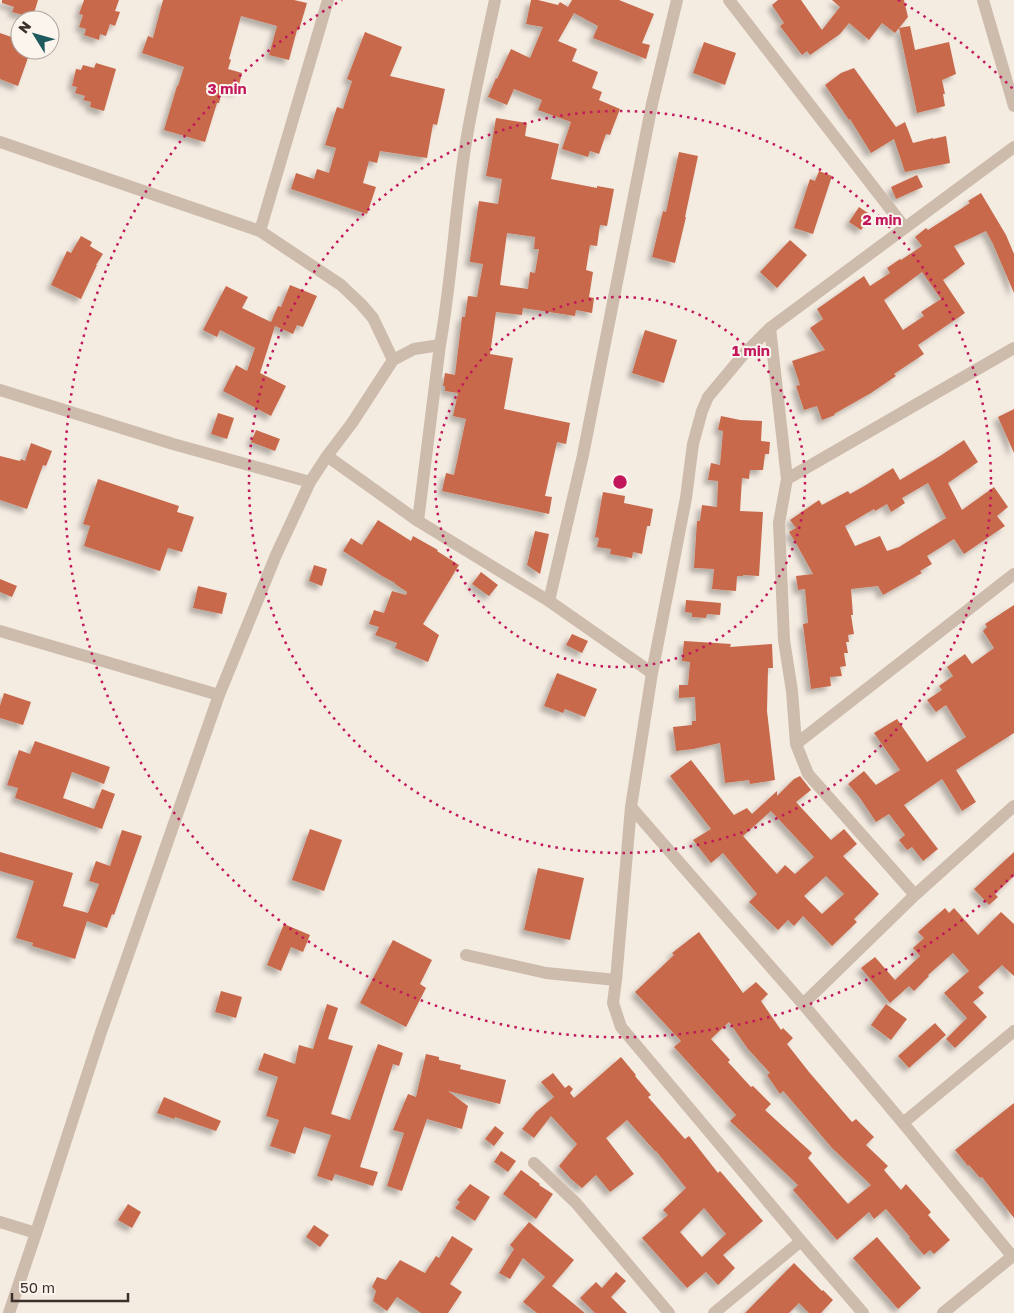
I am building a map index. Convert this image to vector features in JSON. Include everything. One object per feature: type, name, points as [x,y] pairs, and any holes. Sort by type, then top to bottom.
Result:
[{"type":"street","points":[[260,231],[328,0]]},
{"type":"street","points":[[418,521],[440,345],[446,313],[466,142],[495,0]]},
{"type":"street","points":[[549,601],[583,455],[652,104],[677,0]]},
{"type":"street","points":[[729,0],[905,228]]},
{"type":"street","points":[[984,0],[1014,106]]},
{"type":"street","points":[[0,142],[260,231],[341,286],[361,304],[373,318],[393,360]]},
{"type":"street","points":[[863,1313],[622,1026],[613,1003],[631,807],[652,673],[686,498],[693,444],[708,397],[744,354],[770,328],[1014,147]]},
{"type":"street","points":[[770,328],[787,479],[779,523],[784,640],[792,691],[796,744],[808,774],[915,895]]},
{"type":"street","points":[[9,1313],[101,1032],[219,695],[276,555],[310,482],[352,423],[393,360],[414,349],[440,345]]},
{"type":"street","points":[[787,479],[1014,348]]},
{"type":"street","points":[[0,390],[174,444],[310,482]]},
{"type":"street","points":[[327,456],[418,521],[549,601],[652,673]]},
{"type":"street","points":[[796,744],[1014,574]]},
{"type":"street","points":[[0,631],[219,695]]},
{"type":"street","points":[[803,1004],[915,895],[1014,806]]},
{"type":"street","points":[[631,807],[803,1004],[1013,1255],[943,1313]]},
{"type":"street","points":[[466,955],[546,973],[616,980]]},
{"type":"street","points":[[903,1123],[1014,1031]]},
{"type":"street","points":[[534,1164],[576,1203],[669,1313]]},
{"type":"street","points":[[0,1222],[36,1233]]},
{"type":"street","points":[[714,1313],[801,1241]]},
{"type":"building","points":[[2,0],[38,0],[35,10],[13,10],[14,7],[2,3]]},
{"type":"building","points":[[84,0],[119,0],[115,11],[120,12],[115,26],[110,24],[106,36],[100,34],[99,40],[84,35],[86,29],[79,27],[83,15],[79,14]]},
{"type":"building","points":[[163,0],[294,0],[307,3],[289,60],[269,55],[277,26],[241,16],[228,69],[242,73],[237,92],[223,88],[205,142],[164,130],[184,67],[142,53],[148,36],[153,38]]},
{"type":"building","points":[[531,0],[558,5],[560,2],[568,7],[572,0],[619,0],[654,14],[642,43],[650,45],[646,59],[593,38],[598,26],[574,13],[558,41],[577,49],[572,61],[598,72],[592,88],[602,92],[599,100],[620,109],[610,135],[606,134],[599,154],[590,151],[588,157],[562,149],[571,122],[538,110],[542,100],[514,89],[507,105],[488,97],[511,49],[530,58],[543,27],[526,24]]},
{"type":"building","points":[[778,0],[801,0],[822,30],[840,7],[832,0],[904,0],[908,17],[895,33],[882,23],[869,40],[849,23],[840,34],[810,55],[807,51],[802,55],[780,26],[784,23],[772,5]]},
{"type":"building","points":[[910,26],[915,50],[949,42],[956,74],[942,80],[945,106],[917,113],[899,28]]},
{"type":"building","points":[[365,32],[402,47],[390,76],[445,89],[437,125],[433,124],[427,158],[380,151],[377,163],[369,161],[363,183],[376,187],[367,214],[291,189],[296,173],[314,179],[317,169],[329,173],[336,148],[325,145],[337,107],[343,109],[352,81],[347,79]]},
{"type":"building","points":[[0,33],[10,36],[10,60],[27,60],[18,86],[0,79]]},
{"type":"building","points":[[704,42],[736,53],[725,85],[693,73]]},
{"type":"building","points":[[96,63],[116,69],[104,111],[90,107],[91,102],[83,100],[85,96],[75,93],[77,87],[72,86],[76,69],[81,70],[83,65],[94,68]]},
{"type":"building","points":[[854,68],[896,127],[905,122],[913,143],[946,136],[950,163],[905,172],[894,139],[871,153],[850,119],[825,85],[841,73]]},
{"type":"building","points":[[496,118],[527,123],[525,136],[559,144],[551,179],[597,188],[597,186],[614,189],[607,226],[600,225],[597,246],[590,245],[586,270],[593,272],[589,297],[594,298],[592,313],[576,310],[575,316],[523,308],[522,315],[496,312],[490,354],[513,358],[504,409],[570,423],[566,444],[557,442],[545,496],[552,497],[549,514],[442,491],[446,473],[454,475],[466,419],[453,416],[458,393],[445,391],[445,386],[443,386],[445,373],[455,375],[462,317],[465,317],[468,296],[477,297],[483,264],[470,262],[470,259],[479,201],[498,204],[502,179],[486,176]],"holes":[[[507,233],[535,237],[534,249],[539,249],[535,273],[530,272],[528,289],[500,285]]]},
{"type":"building","points":[[679,152],[698,156],[675,263],[652,257],[663,211],[666,212]]},
{"type":"building","points":[[819,171],[832,176],[813,234],[794,228],[810,179],[815,181]]},
{"type":"building","points":[[917,175],[923,187],[896,199],[891,187]]},
{"type":"building","points":[[981,193],[1006,235],[1014,254],[1014,293],[986,231],[954,246],[965,264],[943,280],[965,313],[918,345],[924,354],[894,374],[896,376],[835,415],[822,420],[817,406],[804,410],[796,386],[800,385],[792,361],[825,350],[810,328],[823,319],[817,309],[864,276],[870,286],[890,273],[887,268],[922,246],[915,237],[926,228],[928,230],[970,203],[968,201]],"holes":[[[922,272],[941,299],[921,312],[924,316],[903,330],[884,300]]]},
{"type":"building","points":[[859,207],[871,215],[861,230],[849,222]]},
{"type":"building","points":[[81,236],[92,242],[90,246],[103,254],[81,299],[51,285],[67,251],[71,253]]},
{"type":"building","points":[[790,240],[807,255],[777,288],[760,272]]},
{"type":"building","points":[[290,285],[317,296],[303,327],[297,325],[293,334],[275,326],[260,373],[286,386],[271,416],[223,391],[236,365],[247,371],[255,348],[220,330],[217,337],[203,330],[226,286],[248,297],[242,308],[271,322],[278,306],[281,307]]},
{"type":"building","points":[[645,330],[677,340],[664,383],[632,373]]},
{"type":"building","points":[[1014,409],[1014,453],[998,417]]},
{"type":"building","points":[[218,413],[234,418],[227,439],[211,434]]},
{"type":"building","points":[[721,416],[740,420],[762,421],[761,441],[770,442],[769,454],[765,454],[763,470],[750,470],[749,479],[742,478],[740,511],[763,512],[759,576],[737,576],[736,591],[712,589],[714,569],[694,568],[697,521],[700,521],[702,505],[717,507],[718,481],[708,480],[711,463],[720,465],[723,431],[718,430]]},
{"type":"building","points":[[256,430],[280,439],[275,451],[251,442]]},
{"type":"building","points":[[964,440],[978,462],[948,483],[962,510],[994,487],[1008,507],[997,516],[1005,526],[964,554],[954,539],[927,556],[932,564],[920,571],[922,573],[883,595],[878,586],[851,589],[853,615],[851,615],[854,634],[848,635],[849,642],[846,642],[848,653],[844,653],[846,666],[840,667],[842,676],[830,677],[831,686],[811,689],[803,624],[808,623],[805,589],[798,590],[796,576],[813,574],[789,532],[796,528],[790,520],[819,500],[822,505],[848,491],[850,494],[893,468],[900,480]],"holes":[[[928,483],[946,518],[899,547],[887,551],[880,536],[855,546],[845,526],[874,509],[875,511],[887,504],[891,512],[905,503],[902,498]]]},
{"type":"building","points":[[31,443],[52,451],[46,466],[43,465],[27,509],[0,500],[0,456],[25,461]]},
{"type":"building","points":[[98,479],[179,506],[177,512],[194,517],[182,552],[168,548],[160,571],[84,546],[90,526],[83,524]]},
{"type":"building","points":[[603,492],[625,496],[624,503],[653,509],[650,526],[647,526],[642,554],[633,552],[632,558],[610,554],[611,549],[597,547],[599,538],[595,537]]},
{"type":"building","points":[[378,520],[411,541],[413,536],[459,565],[423,624],[439,635],[428,662],[395,648],[397,643],[375,635],[379,627],[369,624],[374,610],[384,613],[392,591],[406,595],[407,592],[343,551],[351,538],[362,545]]},
{"type":"building","points":[[535,531],[549,534],[540,574],[527,565]]},
{"type":"building","points":[[314,565],[327,569],[322,586],[309,581]]},
{"type":"building","points":[[481,572],[498,585],[489,596],[472,584]]},
{"type":"building","points":[[0,579],[17,586],[12,597],[0,592]]},
{"type":"building","points":[[198,586],[227,593],[222,614],[193,608]]},
{"type":"building","points":[[686,600],[721,603],[720,615],[707,614],[706,618],[692,617],[692,613],[685,612]]},
{"type":"building","points":[[1014,605],[1014,733],[956,770],[976,802],[962,811],[942,779],[904,805],[938,849],[923,861],[912,847],[907,850],[899,840],[905,835],[889,814],[876,822],[848,784],[864,771],[876,785],[900,770],[874,733],[897,719],[927,762],[966,737],[946,705],[936,712],[927,700],[942,690],[939,686],[953,676],[947,667],[965,654],[972,664],[994,648],[983,631],[987,627],[985,624]]},
{"type":"building","points":[[572,634],[588,641],[582,653],[566,645]]},
{"type":"building","points":[[684,641],[731,644],[730,647],[772,644],[773,668],[768,668],[767,711],[775,780],[750,784],[749,780],[725,783],[720,743],[676,751],[673,727],[692,725],[692,721],[696,721],[695,697],[679,698],[679,685],[688,685],[690,662],[682,661]]},
{"type":"building","points":[[557,673],[597,689],[585,717],[565,709],[563,713],[544,706]]},
{"type":"building","points":[[4,693],[31,702],[23,725],[0,718],[0,706]]},
{"type":"building","points":[[35,741],[110,767],[104,784],[72,772],[63,798],[94,809],[102,789],[115,794],[102,829],[15,798],[18,788],[7,785],[19,750],[30,754]]},
{"type":"building","points":[[691,760],[734,815],[747,808],[752,814],[777,791],[777,796],[794,779],[800,776],[811,790],[796,802],[831,840],[844,829],[857,844],[843,856],[879,894],[854,919],[857,922],[832,946],[803,916],[794,926],[788,920],[778,930],[749,902],[757,894],[723,853],[711,863],[693,840],[711,829],[670,776]],"holes":[[[771,811],[814,857],[795,874],[785,865],[777,874],[743,836]],[[826,876],[844,894],[822,914],[804,896]]]},
{"type":"building","points":[[310,829],[342,840],[324,891],[292,880]]},
{"type":"building","points":[[122,830],[142,836],[114,915],[112,914],[107,928],[87,921],[75,959],[32,946],[33,943],[16,938],[34,881],[0,871],[0,852],[73,873],[63,906],[88,913],[99,884],[89,881],[96,861],[110,866]]},
{"type":"building","points":[[1014,852],[1014,876],[995,894],[998,897],[989,905],[974,889]]},
{"type":"building","points":[[538,868],[584,878],[570,940],[524,930]]},
{"type":"building","points":[[945,908],[949,913],[954,908],[978,935],[1001,912],[1014,924],[1014,976],[1002,965],[978,987],[984,993],[973,1002],[987,1017],[955,1048],[946,1039],[967,1018],[944,993],[969,971],[953,953],[928,975],[914,991],[909,986],[890,1003],[861,968],[875,957],[895,980],[920,956],[913,948],[924,938],[918,932]]},
{"type":"building","points":[[284,924],[310,935],[303,952],[291,947],[281,971],[267,965]]},
{"type":"building","points":[[699,932],[743,993],[756,982],[768,994],[761,1001],[781,1030],[783,1028],[793,1038],[787,1044],[852,1122],[856,1119],[874,1137],[866,1145],[888,1166],[884,1170],[901,1190],[906,1184],[931,1212],[928,1215],[950,1240],[934,1254],[930,1250],[924,1255],[886,1209],[874,1219],[869,1212],[837,1240],[793,1190],[798,1185],[730,1121],[736,1115],[674,1047],[681,1041],[635,992],[674,955],[672,953]],"holes":[[[729,1022],[748,1049],[770,1073],[767,1075],[780,1094],[783,1091],[832,1148],[871,1185],[848,1204],[808,1158],[812,1153],[765,1110],[771,1104],[753,1086],[751,1087],[728,1062],[730,1060],[711,1039]]]},
{"type":"building","points":[[393,940],[432,960],[420,984],[426,988],[406,1027],[360,1003]]},
{"type":"building","points":[[221,991],[242,997],[236,1018],[215,1012]]},
{"type":"building","points":[[327,1004],[338,1008],[328,1039],[353,1046],[331,1114],[350,1120],[378,1044],[403,1053],[399,1066],[393,1064],[360,1167],[378,1172],[373,1186],[335,1174],[332,1181],[317,1176],[331,1135],[304,1127],[295,1154],[270,1146],[279,1120],[266,1116],[278,1077],[258,1070],[264,1053],[295,1064],[299,1045],[313,1049]]},
{"type":"building","points":[[886,1004],[907,1019],[891,1040],[871,1025]]},
{"type":"building","points":[[935,1023],[946,1035],[909,1068],[898,1056]]},
{"type":"building","points":[[426,1054],[439,1057],[439,1060],[461,1065],[460,1069],[506,1080],[500,1104],[448,1091],[468,1106],[462,1129],[427,1119],[402,1191],[387,1186],[404,1133],[393,1130],[408,1094],[416,1097]]},
{"type":"building","points":[[621,1057],[651,1095],[648,1097],[685,1139],[689,1136],[718,1173],[720,1171],[763,1221],[723,1255],[735,1268],[718,1285],[706,1272],[687,1288],[642,1238],[668,1215],[663,1210],[686,1188],[656,1151],[627,1120],[606,1138],[634,1174],[610,1192],[596,1175],[582,1188],[559,1166],[577,1144],[551,1116],[534,1138],[522,1129],[536,1112],[554,1097],[541,1082],[553,1073],[565,1088],[569,1085],[573,1089],[570,1093],[574,1098]],"holes":[[[704,1208],[726,1234],[702,1257],[680,1232]]]},
{"type":"building","points":[[164,1097],[221,1121],[216,1131],[157,1113]]},
{"type":"building","points":[[1014,1103],[1014,1218],[982,1177],[980,1178],[968,1166],[955,1150]]},
{"type":"building","points":[[495,1126],[504,1133],[494,1146],[485,1139]]},
{"type":"building","points":[[501,1151],[516,1161],[508,1172],[494,1162]]},
{"type":"building","points":[[521,1170],[553,1194],[536,1219],[503,1194]]},
{"type":"building","points":[[470,1184],[490,1197],[475,1221],[455,1208],[460,1202],[457,1200]]},
{"type":"building","points":[[128,1204],[141,1212],[132,1228],[118,1220]]},
{"type":"building","points":[[529,1222],[574,1260],[552,1286],[585,1313],[537,1313],[523,1302],[545,1277],[523,1258],[510,1279],[499,1273],[514,1249],[510,1245]]},
{"type":"building","points":[[314,1225],[329,1235],[320,1247],[306,1237]]},
{"type":"building","points":[[452,1236],[473,1249],[450,1284],[462,1292],[448,1313],[421,1313],[397,1297],[387,1311],[373,1301],[376,1291],[372,1287],[377,1277],[386,1280],[400,1260],[425,1273],[436,1256],[439,1258]]},
{"type":"building","points":[[877,1237],[921,1288],[898,1309],[853,1258]]},
{"type":"building","points":[[794,1263],[833,1300],[821,1313],[809,1313],[799,1303],[789,1313],[745,1313]]},
{"type":"building","points":[[616,1272],[626,1281],[611,1297],[627,1313],[595,1313],[580,1298],[596,1282],[602,1288]]}]
